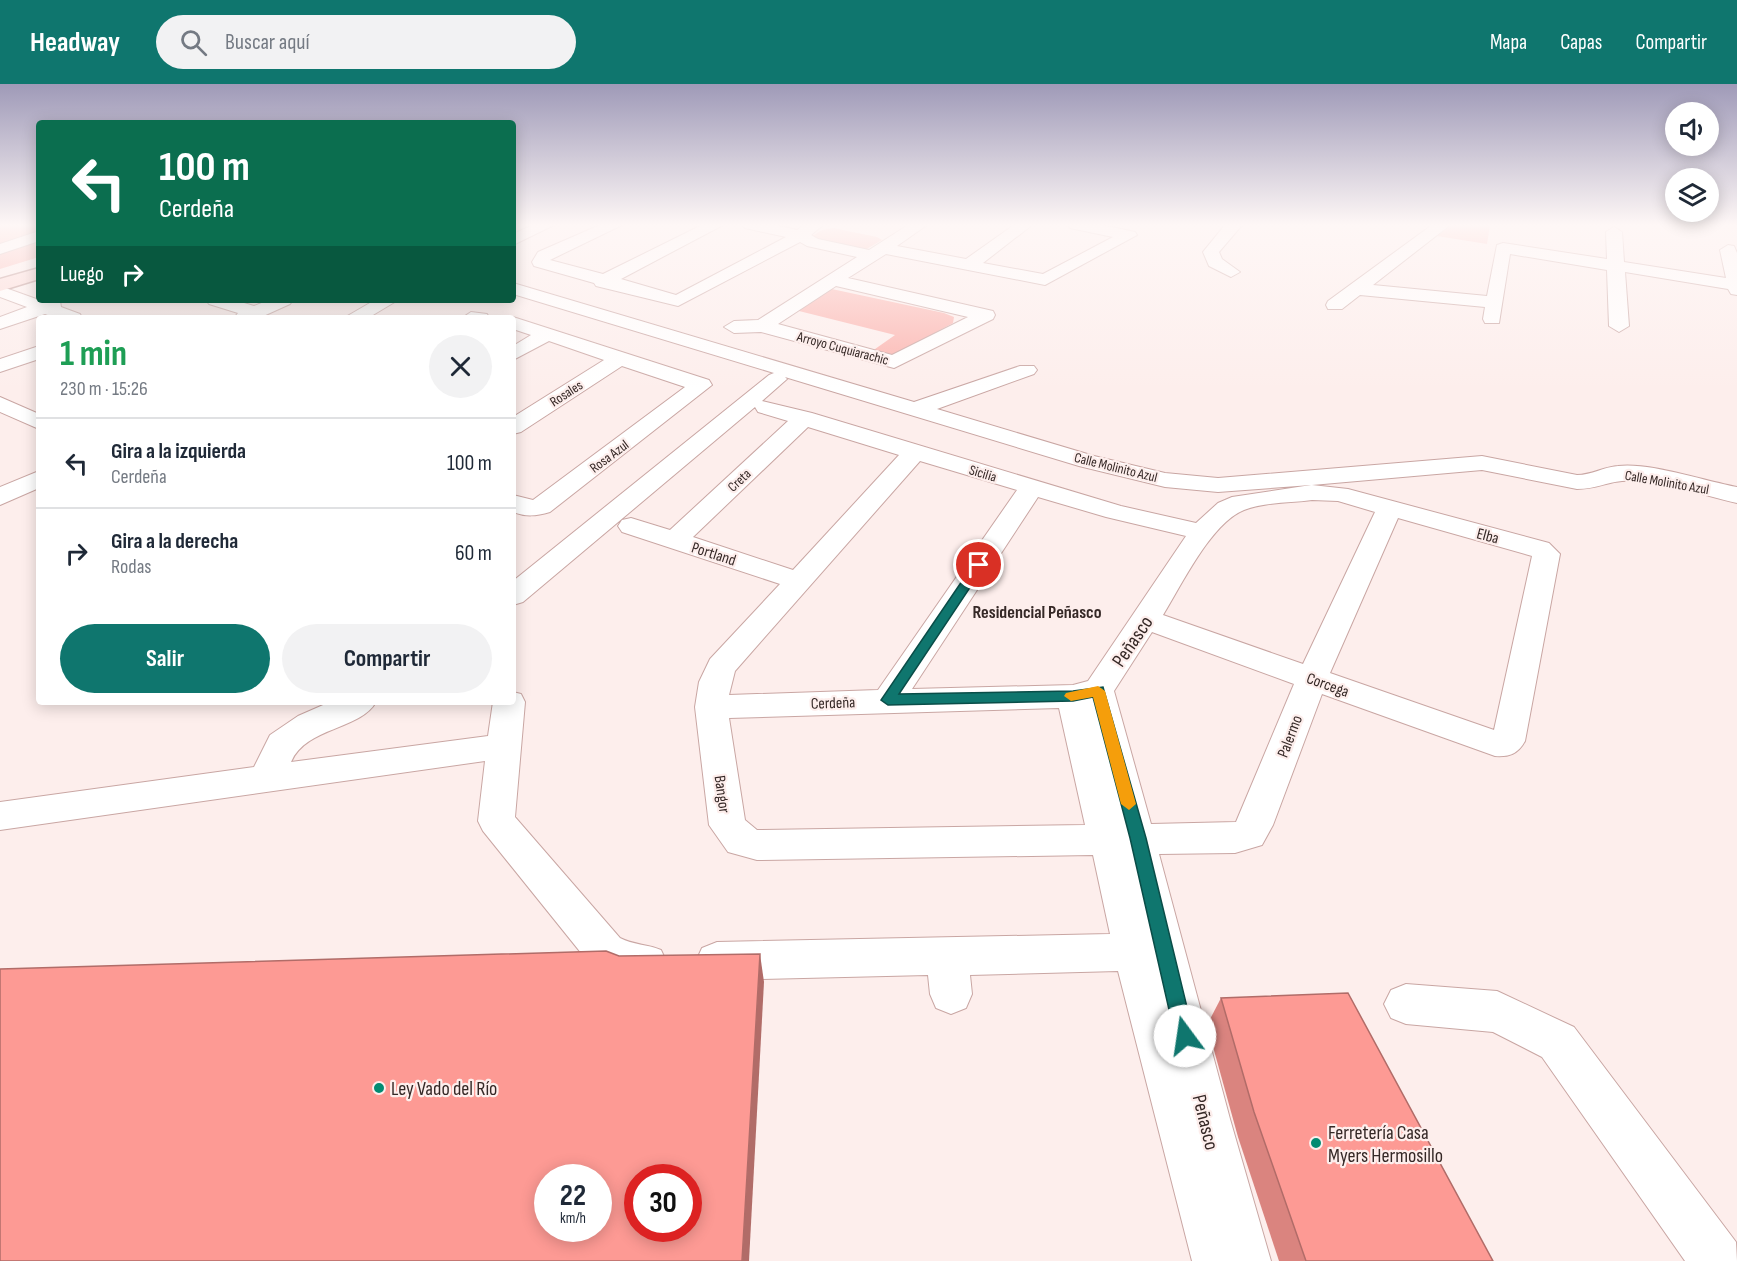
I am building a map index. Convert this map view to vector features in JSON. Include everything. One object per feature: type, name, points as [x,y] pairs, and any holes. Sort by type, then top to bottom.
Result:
[{"type":"main road","points":[[0,285],[16,280]]},
{"type":"street","points":[[596,280],[669,300],[682,300],[720,280]]},
{"type":"street","points":[[602,282],[606,280]]},
{"type":"street","name":"Arroyo Cuquiarachic","points":[[834,280],[994,311],[898,364],[762,326],[834,280]]},
{"type":"street","points":[[1335,304],[1370,280]]},
{"type":"street","points":[[1358,289],[1492,310],[1497,280]]},
{"type":"street","points":[[1616,280],[1619,327]]},
{"type":"street","points":[[1717,280],[1736,283]]},
{"type":"street","name":"Calle Molinito Azul","points":[[516,289],[1098,464],[1193,484],[1218,485],[1482,463],[1577,482],[1593,482],[1618,473],[1639,474],[1737,495]]},
{"type":"street","points":[[0,291],[65,315]]},
{"type":"street","points":[[0,323],[61,303]]},
{"type":"street","points":[[221,303],[249,315],[277,303]]},
{"type":"street","points":[[359,315],[383,303]]},
{"type":"street","points":[[516,324],[620,358]]},
{"type":"street","points":[[734,327],[762,326]]},
{"type":"street","points":[[516,352],[548,334]]},
{"type":"street","points":[[0,366],[36,353]]},
{"type":"street","name":"Rosa Azul","points":[[516,503],[528,509],[541,507],[701,387],[698,383],[620,358]]},
{"type":"street","name":"Rosales","points":[[516,426],[620,358]]},
{"type":"street","points":[[914,409],[1027,370]]},
{"type":"street","points":[[516,594],[786,371]]},
{"type":"street","points":[[5,406],[36,399]]},
{"type":"street","points":[[5,406],[36,421]]},
{"type":"street","name":"Sicilia","points":[[766,407],[1031,488],[1115,512],[1202,532]]},
{"type":"street","name":"Creta","points":[[674,541],[804,418]]},
{"type":"street","name":"Bangor","points":[[915,452],[796,580],[721,667],[715,682],[711,707],[727,825],[741,841],[757,845],[892,845],[1123,839]]},
{"type":"street","points":[[0,497],[36,479]]},
{"type":"street","points":[[888,700],[1031,488]]},
{"type":"street","name":"Elba","points":[[1241,502],[1326,492],[1545,552],[1508,741]]},
{"type":"street","name":"Peñasco","points":[[1218,1261],[1210,1184],[1148,952],[1122,892],[1123,839],[1086,693],[1147,620],[1202,532],[1227,508],[1241,502]]},
{"type":"street","name":"Palermo","points":[[1123,839],[1235,838],[1249,834],[1256,825],[1312,678],[1390,508]]},
{"type":"street","name":"Portland","points":[[631,526],[796,580]]},
{"type":"street","name":"Corcega","points":[[1147,620],[1495,743],[1504,744],[1508,741]]},
{"type":"street","name":"Cerdeña","points":[[711,707],[1086,693]]},
{"type":"street","points":[[267,778],[282,744],[310,725],[353,705]]},
{"type":"street","points":[[509,705],[496,821],[605,951],[628,963],[948,974],[1148,952]]},
{"type":"street","points":[[0,816],[504,746]]},
{"type":"street","points":[[1406,1004],[1497,1012],[1558,1042],[1716,1261]]},
{"type":"street","name":"Peñasco","points":[[1210,1184],[1245,1261]]},
{"type":"shaded area","points":[[827,288],[944,313],[954,317],[953,323],[889,358],[868,354],[895,335],[795,310]]},
{"type":"building","name":"Ley Vado del Río","points":[[606,951],[619,956],[760,954],[742,1261],[0,1261],[0,969]]},
{"type":"building","name":"Ferretería Casa Myers Hermosillo","points":[[1348,993],[1493,1261],[1306,1261],[1254,1112],[1221,998]]},
{"type":"slow traffic","points":[[1071,696],[1098,691],[1129,804]]},
{"type":"place","name":"Ley Vado del Río","points":[[379,1088]]},
{"type":"place","name":"Ferretería Casa Myers Hermosillo","points":[[1316,1143]]},
{"type":"district","name":"Residencial Peñasco","points":[[1037,612]]},
{"type":"route","points":[[979,565],[888,700],[1073,696],[1098,691],[1138,838],[1163,952],[1185,1036]]}]
